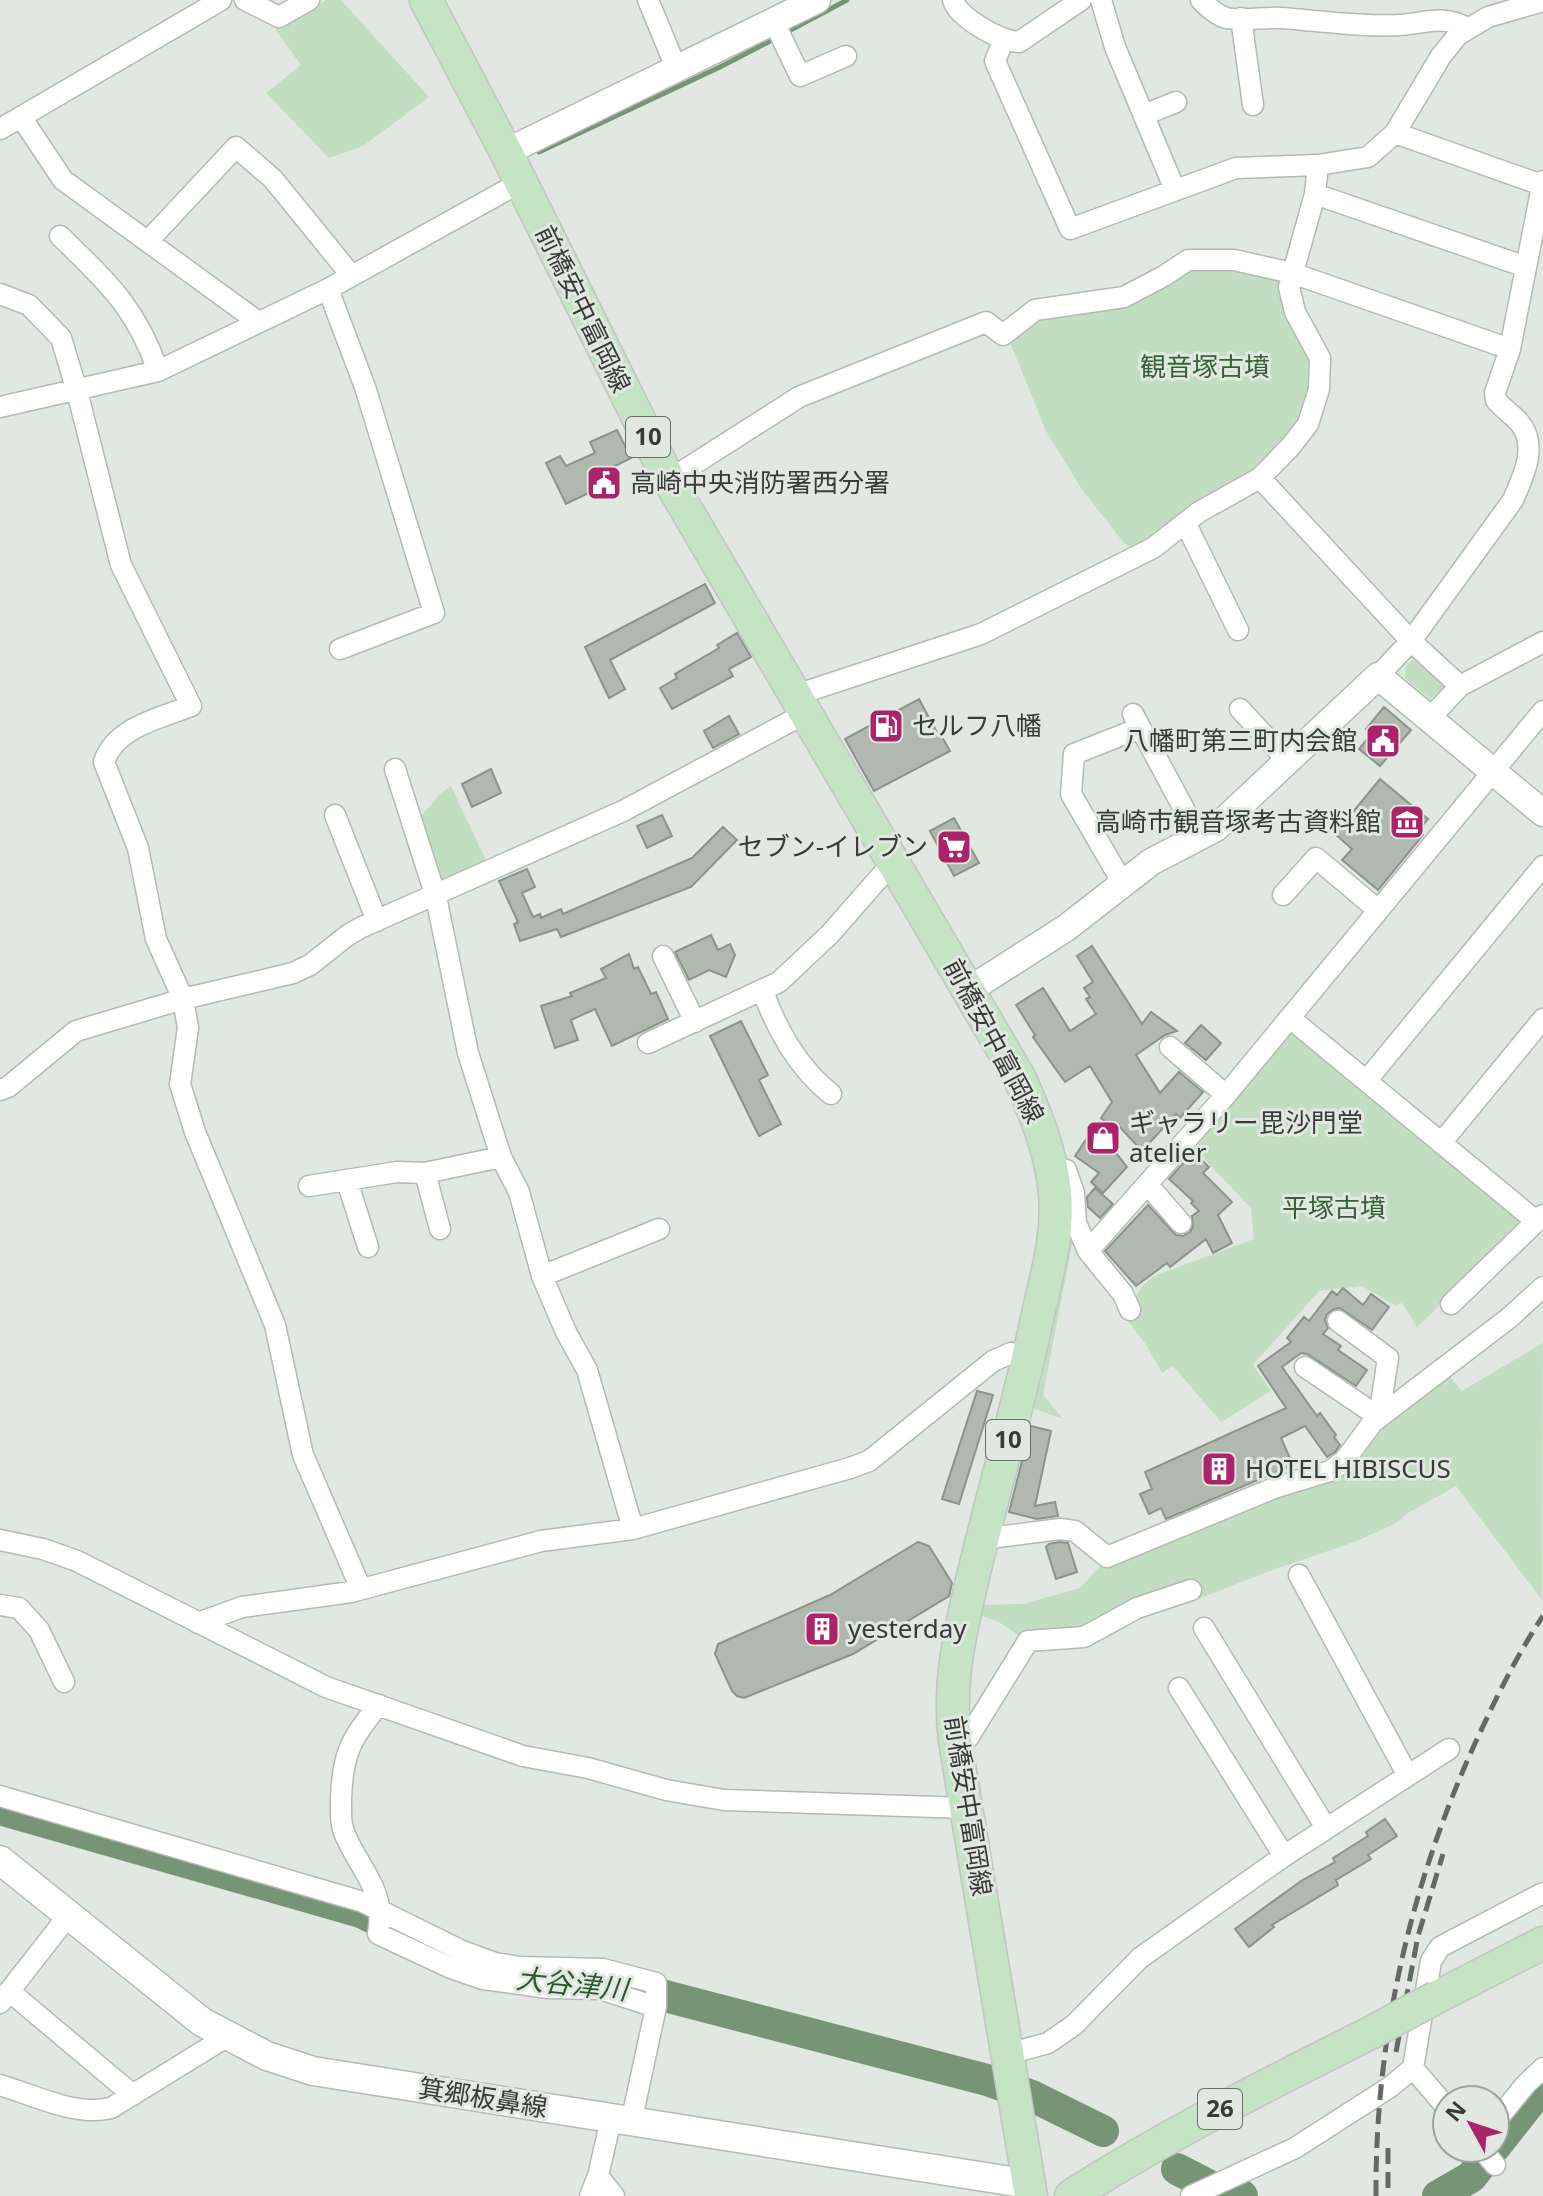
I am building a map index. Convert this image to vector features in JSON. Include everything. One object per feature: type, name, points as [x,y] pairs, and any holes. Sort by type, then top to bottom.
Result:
[{"type":"main road","name":"前橋安中富岡線","points":[[426,0],[506,152],[669,480],[969,990],[1025,1090],[1046,1143],[1056,1226],[1029,1357],[982,1539],[952,1687],[955,1741],[1020,2129],[1024,2192]]},
{"type":"main road","name":"箕郷板鼻線","points":[[0,1860],[202,2022],[267,2056],[313,2071],[1024,2192]]},
{"type":"main road","name":"26","points":[[1071,2196],[1187,2127],[1543,1943]]},
{"type":"street","points":[[0,129],[221,0]]},
{"type":"street","points":[[245,0],[279,17],[309,0]]},
{"type":"street","points":[[648,0],[677,70]]},
{"type":"street","points":[[506,152],[817,0]]},
{"type":"street","points":[[953,0],[953,5],[964,16],[1004,39],[1019,42],[1081,0]]},
{"type":"street","points":[[1101,0],[1115,47],[1175,190]]},
{"type":"street","points":[[1201,0],[1226,18],[1384,25],[1447,20],[1458,22],[1466,28]]},
{"type":"street","points":[[1004,39],[995,61],[1070,229],[1236,168],[1318,165],[1368,157],[1395,133],[1441,56],[1466,28],[1488,17],[1543,1]]},
{"type":"street","points":[[1241,18],[1253,105]]},
{"type":"street","points":[[774,22],[800,76],[846,56]]},
{"type":"street","points":[[1144,115],[1176,102]]},
{"type":"street","points":[[21,117],[63,180],[257,321]]},
{"type":"street","points":[[969,990],[1066,928],[1151,862],[1224,821],[1411,641],[1513,500],[1527,462],[1529,443],[1520,423],[1496,400],[1495,393],[1510,349],[1542,183],[1395,133]]},
{"type":"street","points":[[148,241],[236,147],[273,179],[351,275]]},
{"type":"street","points":[[0,1090],[8,1087],[76,1031],[183,999],[293,973],[310,965],[348,935],[623,811],[801,704],[981,634],[1153,548],[1199,512],[1260,478],[1308,424],[1319,389],[1320,358],[1290,298],[1292,273],[1315,194],[1318,165]]},
{"type":"street","points":[[0,407],[158,371],[328,289],[521,182]]},
{"type":"street","points":[[1315,194],[1526,267]]},
{"type":"street","points":[[60,236],[115,290],[148,340],[158,371]]},
{"type":"street","points":[[669,480],[799,397],[986,322],[1003,335],[1035,310],[1124,297],[1188,260],[1234,260],[1292,273],[1510,349]]},
{"type":"street","points":[[328,289],[365,387],[434,613],[340,649]]},
{"type":"street","points":[[0,294],[29,305],[61,338],[121,565],[191,706],[130,730],[112,747],[104,762],[138,848],[156,939],[183,999],[188,1028],[180,1084],[195,1132],[275,1325],[303,1455],[361,1589]]},
{"type":"street","points":[[1260,478],[1411,641],[1460,686]]},
{"type":"street","points":[[1186,524],[1238,630]]},
{"type":"street","points":[[1429,719],[1460,686],[1543,642]]},
{"type":"street","points":[[1378,676],[1543,813]]},
{"type":"street","points":[[1240,709],[1288,761]]},
{"type":"street","points":[[1088,1251],[1226,1095],[1543,711]]},
{"type":"street","points":[[1122,882],[1071,794],[1074,754],[1137,721],[1199,837]]},
{"type":"street","points":[[395,769],[436,897],[468,1053],[501,1157],[519,1192],[542,1276],[566,1332],[587,1370],[633,1529]]},
{"type":"street","points":[[335,815],[377,921]]},
{"type":"street","points":[[1283,895],[1316,858],[1378,910]]},
{"type":"street","points":[[648,1043],[763,991],[794,970],[894,861]]},
{"type":"street","points":[[1367,1080],[1543,866]]},
{"type":"street","points":[[663,956],[695,1022]]},
{"type":"street","points":[[763,991],[772,1018],[814,1080],[831,1094]]},
{"type":"street","points":[[1290,1018],[1441,1143],[1540,1218],[1451,1304]]},
{"type":"street","points":[[1441,1143],[1543,1019]]},
{"type":"street","points":[[1170,1047],[1226,1095]]},
{"type":"street","points":[[309,1186],[397,1172],[425,1173],[501,1157]]},
{"type":"street","points":[[1051,1167],[1066,1170],[1074,1193],[1076,1223],[1088,1251],[1123,1294],[1130,1310]]},
{"type":"street","points":[[425,1173],[440,1229]]},
{"type":"street","points":[[347,1181],[368,1247]]},
{"type":"street","points":[[1147,1184],[1181,1223]]},
{"type":"street","points":[[542,1276],[659,1229]]},
{"type":"street","points":[[982,1539],[1060,1529],[1075,1531],[1107,1557],[1274,1488],[1330,1471],[1344,1461],[1379,1417],[1509,1318],[1543,1287]]},
{"type":"street","points":[[1338,1321],[1388,1358],[1379,1417]]},
{"type":"street","points":[[198,1623],[242,1607],[361,1589],[541,1541],[633,1529],[869,1461],[993,1361],[1011,1353],[1029,1357]]},
{"type":"street","points":[[1305,1367],[1379,1417]]},
{"type":"street","points":[[0,1540],[43,1549],[77,1561],[326,1687],[523,1756],[588,1768],[666,1790],[724,1800],[966,1808]]},
{"type":"street","points":[[1299,1575],[1407,1774]]},
{"type":"street","points":[[955,1741],[968,1738],[1028,1641],[1084,1637],[1137,1608],[1191,1590]]},
{"type":"street","points":[[0,1605],[19,1608],[39,1630],[64,1682]]},
{"type":"street","points":[[1204,1628],[1326,1828]]},
{"type":"street","points":[[1179,1688],[1284,1856]]},
{"type":"street","points":[[379,1705],[360,1726],[342,1767],[341,1822],[345,1837],[372,1880],[380,1920]]},
{"type":"street","points":[[1008,2054],[1048,2043],[1074,2025],[1140,1958],[1284,1856],[1449,1749]]},
{"type":"street","points":[[0,1796],[363,1902],[380,1920],[495,1963],[520,1967],[603,1969],[656,1983],[656,1999],[621,2121],[590,2196]]},
{"type":"street","points":[[1205,2190],[1295,2148],[1390,2087],[1413,2068],[1431,1961],[1440,1947],[1543,1893]]},
{"type":"street","points":[[68,1916],[4,1997],[133,2095]]},
{"type":"street","points":[[0,2085],[90,2111],[111,2108],[228,2036]]},
{"type":"street","points":[[1413,2068],[1431,2089]]},
{"type":"street","points":[[1511,2102],[1543,2068]]},
{"type":"street","points":[[598,2176],[614,2196]]},
{"type":"green space","points":[[326,0],[341,0],[429,97],[363,146],[329,158],[266,93],[301,65],[275,29]]},
{"type":"green space","name":"観音塚古墳","points":[[1191,265],[1233,265],[1282,277],[1314,366],[1301,420],[1256,472],[1140,546],[1130,547],[1081,488],[1046,431],[1008,337],[1040,314]]},
{"type":"green space","points":[[1417,654],[1445,687],[1430,699],[1405,678],[1405,668]]},
{"type":"green space","points":[[451,786],[489,867],[438,889],[418,820]]},
{"type":"green space","name":"平塚古墳","points":[[1300,1032],[1520,1217],[1519,1229],[1417,1327],[1402,1303],[1395,1305],[1362,1286],[1319,1291],[1253,1365],[1271,1391],[1221,1422],[1173,1366],[1162,1373],[1127,1320],[1136,1295],[1154,1276],[1254,1239],[1251,1208],[1191,1145],[1281,1037]]},
{"type":"green space","points":[[1067,1209],[1073,1239],[1043,1395],[1063,1419],[1030,1407]]},
{"type":"green space","points":[[1543,1343],[1542,1600],[1456,1486],[1396,1523],[1357,1541],[1196,1600],[1192,1587],[1081,1632],[1018,1635],[999,1622],[979,1615],[982,1605],[1023,1604],[1080,1588],[1101,1565],[1275,1493],[1331,1476],[1377,1425],[1447,1373],[1462,1391]]},
{"type":"building","points":[[617,430],[631,458],[605,471],[611,482],[566,504],[546,463],[560,456],[566,466],[595,453],[590,442]]},
{"type":"building","points":[[705,584],[715,603],[610,660],[625,689],[609,698],[585,647]]},
{"type":"building","points":[[737,633],[751,657],[729,669],[733,676],[672,709],[660,688],[677,678],[675,674],[719,648],[717,645]]},
{"type":"building","points":[[919,699],[950,751],[874,791],[845,739]]},
{"type":"building","name":"八幡町第三町内会館","points":[[1384,707],[1411,730],[1380,766],[1359,749],[1372,733],[1366,729]]},
{"type":"building","points":[[729,716],[739,734],[713,748],[704,731]]},
{"type":"building","points":[[491,769],[501,793],[472,807],[462,784]]},
{"type":"building","points":[[1380,779],[1428,819],[1418,831],[1423,835],[1378,890],[1342,860],[1352,849],[1335,834]]},
{"type":"building","points":[[662,815],[672,836],[647,848],[637,826]]},
{"type":"building","name":"セブン-イレブン","points":[[954,818],[979,863],[954,876],[930,831]]},
{"type":"building","points":[[723,827],[737,840],[691,887],[561,937],[557,929],[520,941],[514,924],[518,922],[499,881],[527,869],[535,887],[522,893],[533,917],[540,914],[541,918],[561,909],[563,914],[692,858]]},
{"type":"building","points":[[711,935],[718,950],[730,944],[735,955],[726,977],[709,970],[689,980],[675,952]]},
{"type":"building","points":[[1092,946],[1142,1024],[1151,1012],[1177,1031],[1165,1035],[1136,1055],[1160,1093],[1179,1072],[1203,1092],[1180,1118],[1176,1114],[1142,1151],[1118,1125],[1113,1128],[1101,1118],[1112,1102],[1090,1066],[1065,1082],[1033,1037],[1035,1035],[1016,1005],[1043,988],[1070,1031],[1096,1014],[1086,999],[1090,997],[1084,988],[1093,982],[1077,956]]},
{"type":"building","points":[[629,954],[634,969],[638,967],[651,994],[656,992],[668,1019],[612,1046],[595,1009],[571,1020],[578,1040],[555,1048],[541,1006],[572,996],[570,993],[606,978],[601,969]]},
{"type":"building","points":[[741,1021],[768,1075],[759,1080],[781,1124],[759,1136],[710,1036]]},
{"type":"building","points":[[1201,1025],[1221,1043],[1206,1060],[1185,1043]]},
{"type":"building","points":[[1095,1126],[1127,1167],[1103,1193],[1091,1182],[1099,1173],[1075,1156]]},
{"type":"building","points":[[1193,1152],[1209,1167],[1203,1173],[1232,1202],[1218,1215],[1232,1243],[1213,1253],[1206,1239],[1170,1267],[1167,1263],[1136,1286],[1105,1251],[1148,1205],[1176,1235],[1183,1236],[1190,1232],[1192,1216],[1199,1211],[1191,1203],[1193,1201],[1169,1179]]},
{"type":"building","points":[[1095,1188],[1113,1204],[1100,1218],[1088,1207],[1087,1197]]},
{"type":"building","points":[[1343,1288],[1363,1305],[1371,1294],[1389,1307],[1372,1330],[1340,1308],[1327,1314],[1325,1320],[1328,1328],[1323,1334],[1341,1346],[1338,1350],[1367,1370],[1356,1386],[1307,1354],[1301,1353],[1282,1367],[1317,1416],[1320,1413],[1336,1435],[1334,1437],[1340,1445],[1335,1452],[1327,1457],[1305,1426],[1281,1438],[1293,1465],[1166,1519],[1161,1508],[1149,1514],[1140,1494],[1152,1489],[1145,1472],[1286,1408],[1258,1366],[1291,1342],[1287,1338],[1304,1317],[1309,1321],[1332,1291],[1337,1295]]},
{"type":"building","points":[[977,1391],[993,1395],[959,1504],[942,1499]]},
{"type":"building","points":[[1031,1426],[1051,1431],[1035,1506],[1055,1502],[1058,1516],[1037,1519],[1009,1512]]},
{"type":"building","name":"yesterday","points":[[918,1542],[929,1546],[952,1583],[949,1596],[853,1654],[744,1698],[732,1691],[715,1654],[718,1644],[830,1595]]},
{"type":"building","points":[[1060,1542],[1068,1543],[1077,1572],[1056,1579],[1046,1547]]},
{"type":"building","points":[[1385,1819],[1397,1836],[1368,1855],[1371,1859],[1336,1880],[1338,1885],[1272,1925],[1274,1927],[1249,1947],[1235,1929],[1301,1881],[1335,1862],[1333,1858],[1368,1836],[1366,1832]]},
{"type":"waterway","points":[[785,33],[847,0]]},
{"type":"waterway","points":[[539,152],[776,38]]},
{"type":"waterway","name":"大谷津川","points":[[0,1809],[361,1912],[398,1930]]},
{"type":"waterway","name":"大谷津川","points":[[594,1982],[665,1996],[987,2080],[1032,2096],[1103,2131]]},
{"type":"waterway","points":[[1438,2196],[1471,2177],[1543,2089]]},
{"type":"waterway","name":"大谷津川","points":[[1177,2169],[1223,2193],[1242,2196]]},
{"type":"railway","points":[[1376,2196],[1377,2138],[1389,2024],[1414,1912],[1430,1857],[1472,1750],[1523,1648],[1543,1616]]},
{"type":"railway","points":[[1396,2052],[1418,1936],[1443,1854]]},
{"type":"railway","points":[[1388,2148],[1388,2196]]},
{"type":"place","name":"高崎中央消防署西分署","points":[[604,483]]},
{"type":"place","name":"セルフ八幡","points":[[886,726]]},
{"type":"place","name":"八幡町第三町内会館","points":[[1383,741]]},
{"type":"place","name":"高崎市観音塚考古資料館","points":[[1407,822]]},
{"type":"place","name":"セブン-イレブン","points":[[954,847]]},
{"type":"place","name":"ギャラリー毘沙門堂 atelier","points":[[1103,1138]]},
{"type":"place","name":"HOTEL HIBISCUS","points":[[1219,1469]]},
{"type":"place","name":"yesterday","points":[[822,1629]]}]
